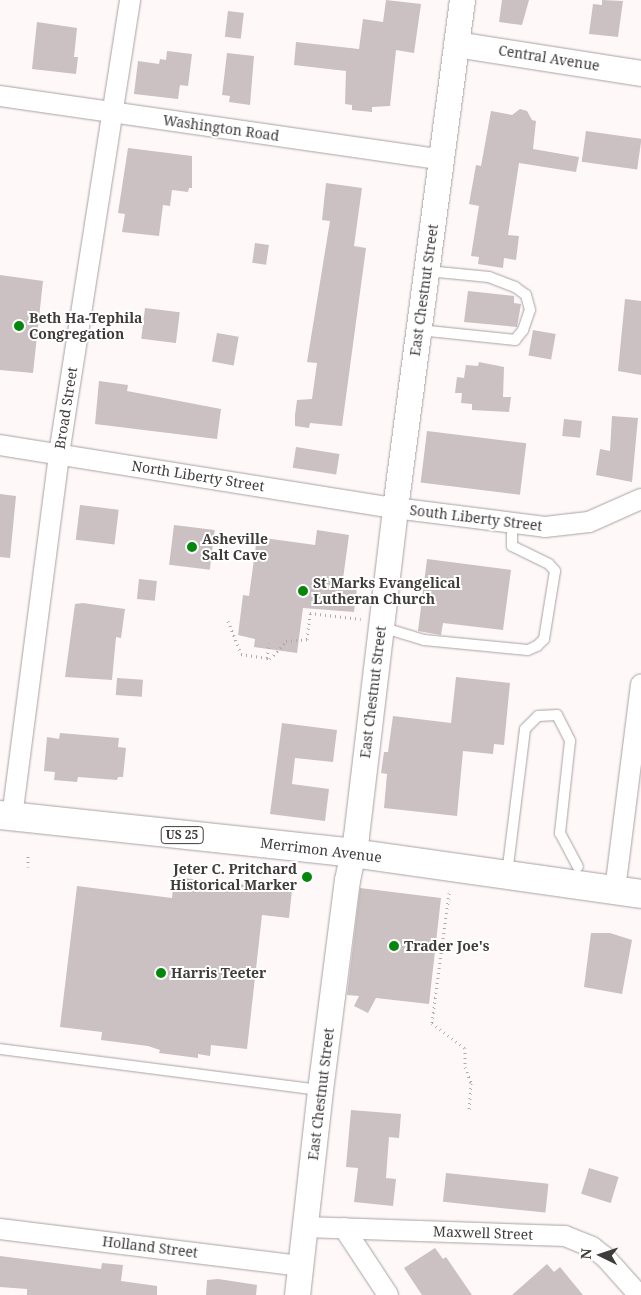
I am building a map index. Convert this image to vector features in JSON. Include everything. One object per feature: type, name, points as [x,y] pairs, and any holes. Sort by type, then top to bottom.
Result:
[{"type":"main road","name":"Merrimon Avenue","points":[[6,816],[353,852],[628,892]]},
{"type":"street","name":"Broad Street","points":[[6,816],[59,454],[130,0]]},
{"type":"street","name":"East Chestnut Street","points":[[297,1295],[320,1090],[353,852],[418,329],[437,272],[442,160],[462,0]]},
{"type":"street","name":"Central Avenue","points":[[456,44],[641,73]]},
{"type":"street","name":"Washington Road","points":[[0,96],[442,160]]},
{"type":"street","name":"North Liberty Street","points":[[0,445],[395,508]]},
{"type":"street","name":"South Liberty Street","points":[[395,508],[545,527],[589,522],[641,499]]},
{"type":"street","points":[[628,892],[641,685]]},
{"type":"street","name":"Maxwell Street","points":[[304,1227],[565,1236],[592,1248],[606,1258],[639,1295]]},
{"type":"street","points":[[344,1228],[388,1295]]},
{"type":"street","name":"Holland Street","points":[[0,1229],[300,1266]]},
{"type":"lane","points":[[418,329],[515,340],[523,330],[530,310],[526,295],[515,286],[489,277],[437,272]]},
{"type":"lane","points":[[382,624],[424,640],[528,650],[538,646],[544,639],[554,571],[550,564],[512,546],[512,523]]},
{"type":"lane","points":[[507,874],[525,729],[538,716],[557,716],[570,741],[560,833],[578,867]]},
{"type":"lane","points":[[0,1049],[320,1090]]},
{"type":"path","points":[[267,658],[286,641],[307,639],[310,612],[382,624]]},
{"type":"path","points":[[228,621],[241,654],[267,658]]},
{"type":"path","points":[[267,658],[269,643]]},
{"type":"path","points":[[28,852],[28,867]]},
{"type":"path","points":[[448,894],[432,1022],[465,1048],[465,1067],[470,1083],[469,1110]]},
{"type":"building","points":[[386,0],[421,4],[414,53],[396,50],[390,106],[372,107],[372,112],[352,110],[352,105],[345,104],[346,71],[294,65],[296,42],[359,49],[363,19],[383,22]]},
{"type":"building","points":[[502,0],[529,0],[522,25],[499,22]]},
{"type":"building","points":[[602,0],[623,1],[618,37],[589,34],[593,4],[602,5]]},
{"type":"building","points":[[228,11],[244,13],[241,39],[225,37]]},
{"type":"building","points":[[37,22],[77,28],[74,57],[78,57],[76,74],[32,69]]},
{"type":"building","points":[[167,51],[192,54],[188,86],[180,85],[178,99],[134,94],[138,61],[159,64],[160,59],[166,60]]},
{"type":"building","points":[[227,53],[254,56],[250,105],[229,102],[230,96],[222,95]]},
{"type":"building","points":[[520,109],[527,111],[532,120],[536,121],[533,149],[579,157],[576,172],[519,163],[508,235],[519,236],[516,260],[504,258],[503,268],[478,264],[479,257],[471,256],[479,206],[469,204],[476,165],[481,166],[491,111],[512,115]]},
{"type":"building","points":[[586,131],[641,139],[637,169],[582,162]]},
{"type":"building","points":[[128,148],[192,156],[192,188],[189,188],[188,192],[172,190],[170,206],[163,205],[159,236],[122,232],[125,214],[118,213]]},
{"type":"building","points":[[326,183],[362,188],[354,246],[366,248],[342,426],[310,423],[309,428],[295,426],[295,415],[297,400],[312,399],[317,363],[307,362],[330,221],[322,220]]},
{"type":"building","points":[[255,243],[269,245],[266,265],[252,263]]},
{"type":"building","name":"Beth Ha-Tephila Congregation","points":[[0,275],[43,281],[33,373],[0,370]]},
{"type":"building","points":[[468,291],[514,296],[514,303],[521,304],[517,327],[464,322]]},
{"type":"building","points":[[625,299],[641,301],[641,375],[618,371]]},
{"type":"building","points":[[145,308],[180,312],[176,343],[141,339]]},
{"type":"building","points":[[533,330],[556,334],[551,360],[528,356]]},
{"type":"building","points":[[217,333],[239,337],[234,365],[212,362]]},
{"type":"building","points":[[479,362],[504,367],[503,397],[511,397],[509,412],[472,410],[472,404],[461,403],[462,393],[455,393],[457,377],[464,378],[466,365],[478,366]]},
{"type":"building","points":[[99,381],[128,385],[127,391],[221,409],[217,439],[95,424]]},
{"type":"building","points":[[612,416],[638,418],[632,482],[596,475],[600,449],[610,451]]},
{"type":"building","points":[[564,419],[582,421],[580,438],[562,436]]},
{"type":"building","points":[[427,431],[526,443],[520,495],[421,483]]},
{"type":"building","points":[[296,447],[339,454],[336,475],[293,468]]},
{"type":"building","points":[[0,494],[16,496],[10,558],[0,557]]},
{"type":"building","points":[[80,505],[119,510],[114,544],[76,540]]},
{"type":"building","name":"Asheville Salt Cave","points":[[174,525],[215,530],[210,570],[169,565]]},
{"type":"building","name":"St Marks Evangelical Lutheran Church","points":[[317,530],[349,535],[342,586],[357,588],[354,612],[303,608],[297,653],[254,647],[255,639],[238,635],[243,595],[249,596],[257,537],[315,545]]},
{"type":"building","points":[[427,559],[511,570],[503,630],[443,623],[441,635],[418,631]]},
{"type":"building","points":[[139,579],[157,581],[155,601],[137,599]]},
{"type":"building","points":[[83,603],[125,609],[121,638],[116,637],[112,680],[65,677],[75,604]]},
{"type":"building","points":[[456,677],[510,683],[504,745],[494,744],[493,754],[463,751],[457,816],[384,808],[387,774],[381,773],[384,752],[388,752],[393,716],[451,723]]},
{"type":"building","points":[[117,678],[143,680],[142,697],[116,695]]},
{"type":"building","points":[[282,723],[337,730],[333,762],[295,758],[292,784],[329,789],[325,821],[270,814]]},
{"type":"building","points":[[60,733],[119,738],[118,747],[126,748],[123,777],[118,777],[117,780],[78,777],[77,782],[54,780],[55,772],[44,771],[47,737],[59,739]]},
{"type":"building","name":"Harris Teeter","points":[[174,877],[292,890],[289,918],[262,915],[247,1049],[211,1045],[210,1056],[198,1054],[198,1058],[159,1053],[160,1050],[148,1046],[101,1040],[102,1032],[60,1027],[77,886],[172,898]]},
{"type":"building","name":"Trader Joe's","points":[[360,888],[441,898],[429,1004],[376,998],[368,1013],[354,1006],[359,996],[347,995]]},
{"type":"building","points":[[591,933],[610,933],[632,940],[622,994],[584,987]]},
{"type":"building","points":[[351,1110],[401,1114],[399,1138],[389,1137],[386,1178],[396,1179],[393,1206],[354,1202],[358,1168],[346,1167]]},
{"type":"building","points":[[589,1168],[619,1177],[611,1203],[581,1194]]},
{"type":"building","points":[[446,1173],[548,1184],[545,1213],[443,1202]]},
{"type":"building","points":[[435,1248],[443,1259],[446,1257],[472,1295],[422,1295],[404,1268]]},
{"type":"building","points":[[0,1256],[101,1269],[102,1263],[123,1265],[121,1281],[157,1286],[157,1295],[27,1295],[27,1289],[0,1287]]},
{"type":"building","points":[[547,1264],[554,1272],[560,1267],[583,1295],[512,1295]]},
{"type":"building","points":[[218,1279],[257,1285],[256,1295],[206,1295],[207,1280]]},
{"type":"place","name":"Beth Ha-Tephila Congregation","points":[[19,326]]},
{"type":"place","name":"Asheville Salt Cave","points":[[192,547]]},
{"type":"place","name":"St Marks Evangelical Lutheran Church","points":[[303,591]]},
{"type":"place","name":"Jeter C. Pritchard Historical Marker","points":[[307,877]]},
{"type":"place","name":"Trader Joe's","points":[[394,946]]},
{"type":"place","name":"Harris Teeter","points":[[161,973]]}]
